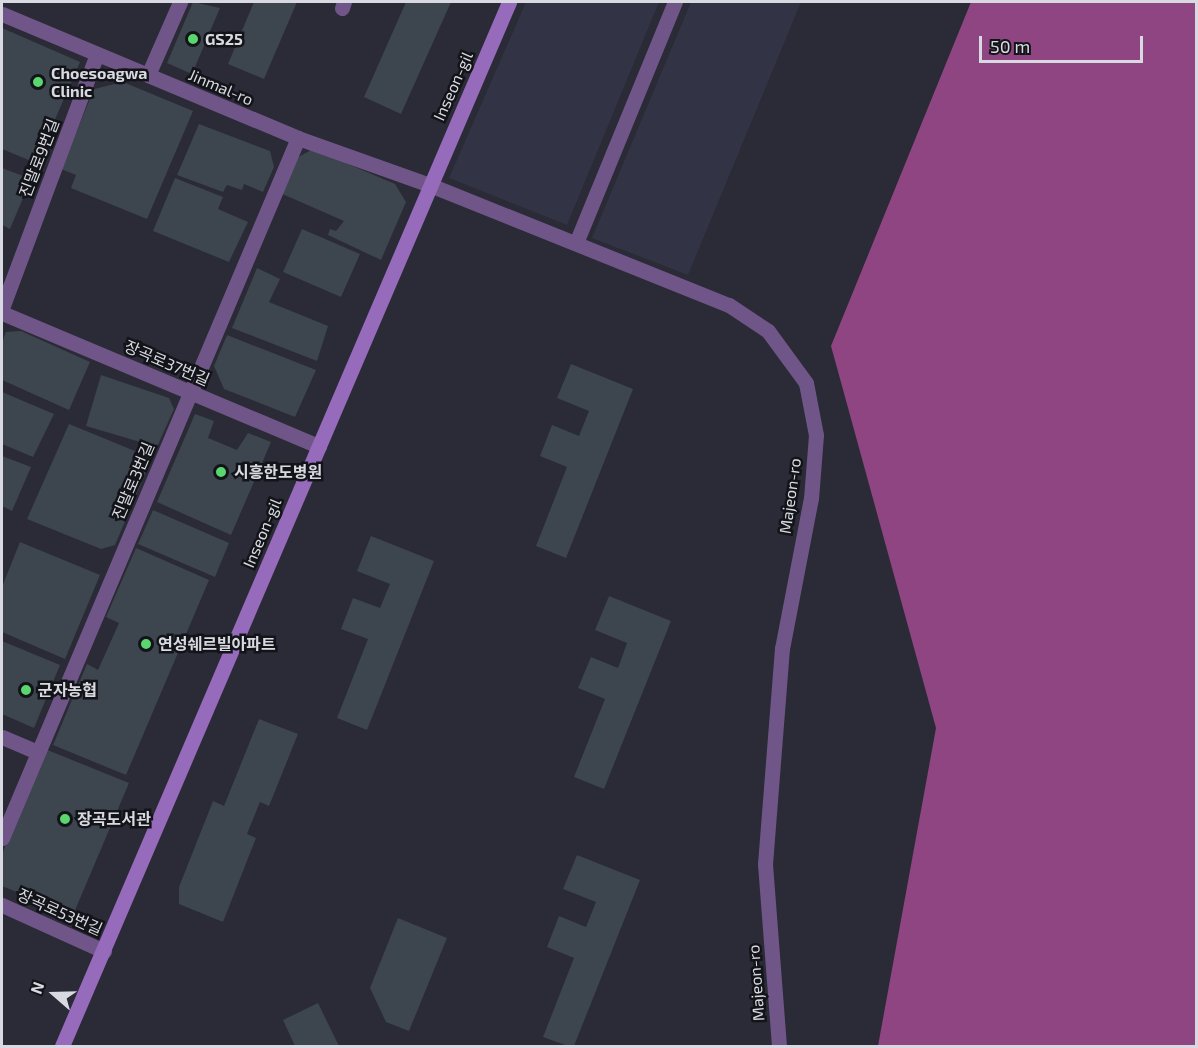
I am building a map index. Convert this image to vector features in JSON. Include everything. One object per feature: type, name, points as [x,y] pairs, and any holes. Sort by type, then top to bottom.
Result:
[{"type":"street","points":[[148,75],[180,2]]},
{"type":"street","name":"Inseon-gil","points":[[62,1047],[510,2]]},
{"type":"street","points":[[576,243],[675,2]]},
{"type":"street","name":"Jinmal-ro","points":[[2,14],[298,138],[430,185]]},
{"type":"street","name":"진말로9번길","points":[[2,311],[98,54]]},
{"type":"street","name":"진말로3번길","points":[[2,838],[298,138]]},
{"type":"street","name":"Majeon-ro","points":[[430,185],[729,305],[768,331],[806,383],[816,435],[812,488],[782,648],[765,864],[779,1047]]},
{"type":"street","name":"장곡로37번길","points":[[2,311],[319,446]]},
{"type":"street","points":[[2,737],[38,752]]},
{"type":"street","name":"장곡로53번길","points":[[2,905],[104,951]]},
{"type":"shaded area","points":[[526,2],[659,2],[567,225],[449,178]]},
{"type":"shaded area","points":[[691,2],[801,2],[688,275],[592,238]]},
{"type":"shaded area","points":[[971,2],[1196,2],[1196,1046],[878,1046],[936,728],[831,346]]},
{"type":"building","points":[[193,2],[220,8],[192,74],[167,63]]},
{"type":"building","points":[[254,2],[297,2],[264,79],[228,64]]},
{"type":"building","points":[[406,2],[451,2],[401,114],[364,97]]},
{"type":"building","points":[[2,28],[80,62],[36,163],[2,149]]},
{"type":"building","points":[[123,82],[193,111],[147,219],[71,188],[76,175],[61,169],[94,89]]},
{"type":"building","points":[[199,124],[270,151],[274,167],[263,192],[244,184],[242,190],[227,185],[223,192],[177,175]]},
{"type":"building","points":[[313,149],[395,184],[406,202],[381,260],[328,235],[330,229],[336,231],[344,221],[280,193],[295,159]]},
{"type":"building","points":[[2,168],[31,179],[10,229],[2,225]]},
{"type":"building","points":[[175,178],[223,197],[218,209],[248,222],[229,262],[153,231]]},
{"type":"building","points":[[302,229],[360,254],[341,297],[283,272]]},
{"type":"building","points":[[257,268],[280,279],[269,302],[328,326],[317,361],[232,328]]},
{"type":"building","points":[[21,331],[90,362],[69,410],[2,380],[2,342],[6,332]]},
{"type":"building","points":[[227,335],[316,370],[295,417],[224,389],[214,366]]},
{"type":"building","points":[[571,364],[633,389],[566,558],[536,546],[567,467],[540,456],[552,425],[579,436],[589,411],[557,398]]},
{"type":"building","points":[[101,375],[169,398],[174,409],[157,447],[86,426]]},
{"type":"building","points":[[2,392],[54,414],[33,457],[2,444]]},
{"type":"building","name":"시흥한도병원","points":[[195,414],[214,421],[208,438],[237,450],[248,433],[271,442],[231,535],[157,502]]},
{"type":"building","points":[[69,424],[152,458],[115,545],[101,549],[27,519]]},
{"type":"building","points":[[2,456],[31,467],[12,511],[2,506]]},
{"type":"building","points":[[153,510],[229,543],[215,577],[138,544]]},
{"type":"building","points":[[371,536],[434,561],[367,730],[337,718],[368,639],[341,629],[353,598],[380,608],[390,584],[357,571]]},
{"type":"building","points":[[20,542],[100,575],[65,659],[2,632],[2,587]]},
{"type":"building","name":"연성쉐르빌아파트","points":[[136,548],[209,580],[126,775],[53,745],[87,664],[98,670],[119,623],[106,617]]},
{"type":"building","points":[[609,596],[671,621],[604,789],[574,777],[605,699],[578,688],[591,657],[618,668],[627,643],[595,630]]},
{"type":"building","name":"군자농협","points":[[2,641],[60,665],[34,728],[2,714]]},
{"type":"building","points":[[259,719],[298,734],[269,806],[260,802],[247,834],[256,838],[223,922],[179,904],[179,887],[213,801],[224,806]]},
{"type":"building","name":"장곡도서관","points":[[45,749],[129,783],[73,915],[2,886],[2,854]]},
{"type":"building","points":[[577,855],[640,880],[574,1046],[568,1046],[543,1037],[574,958],[547,947],[559,916],[586,927],[596,902],[563,889]]},
{"type":"building","points":[[398,918],[447,938],[409,1031],[386,1022],[370,988]]},
{"type":"building","points":[[318,1003],[339,1046],[295,1046],[283,1020]]},
{"type":"place","name":"GS25","points":[[193,39]]},
{"type":"place","name":"Choesoagwa Clinic","points":[[38,82]]},
{"type":"place","name":"시흥한도병원","points":[[221,472]]},
{"type":"place","name":"연성쉐르빌아파트","points":[[146,644]]},
{"type":"place","name":"군자농협","points":[[26,690]]},
{"type":"place","name":"장곡도서관","points":[[65,819]]}]
